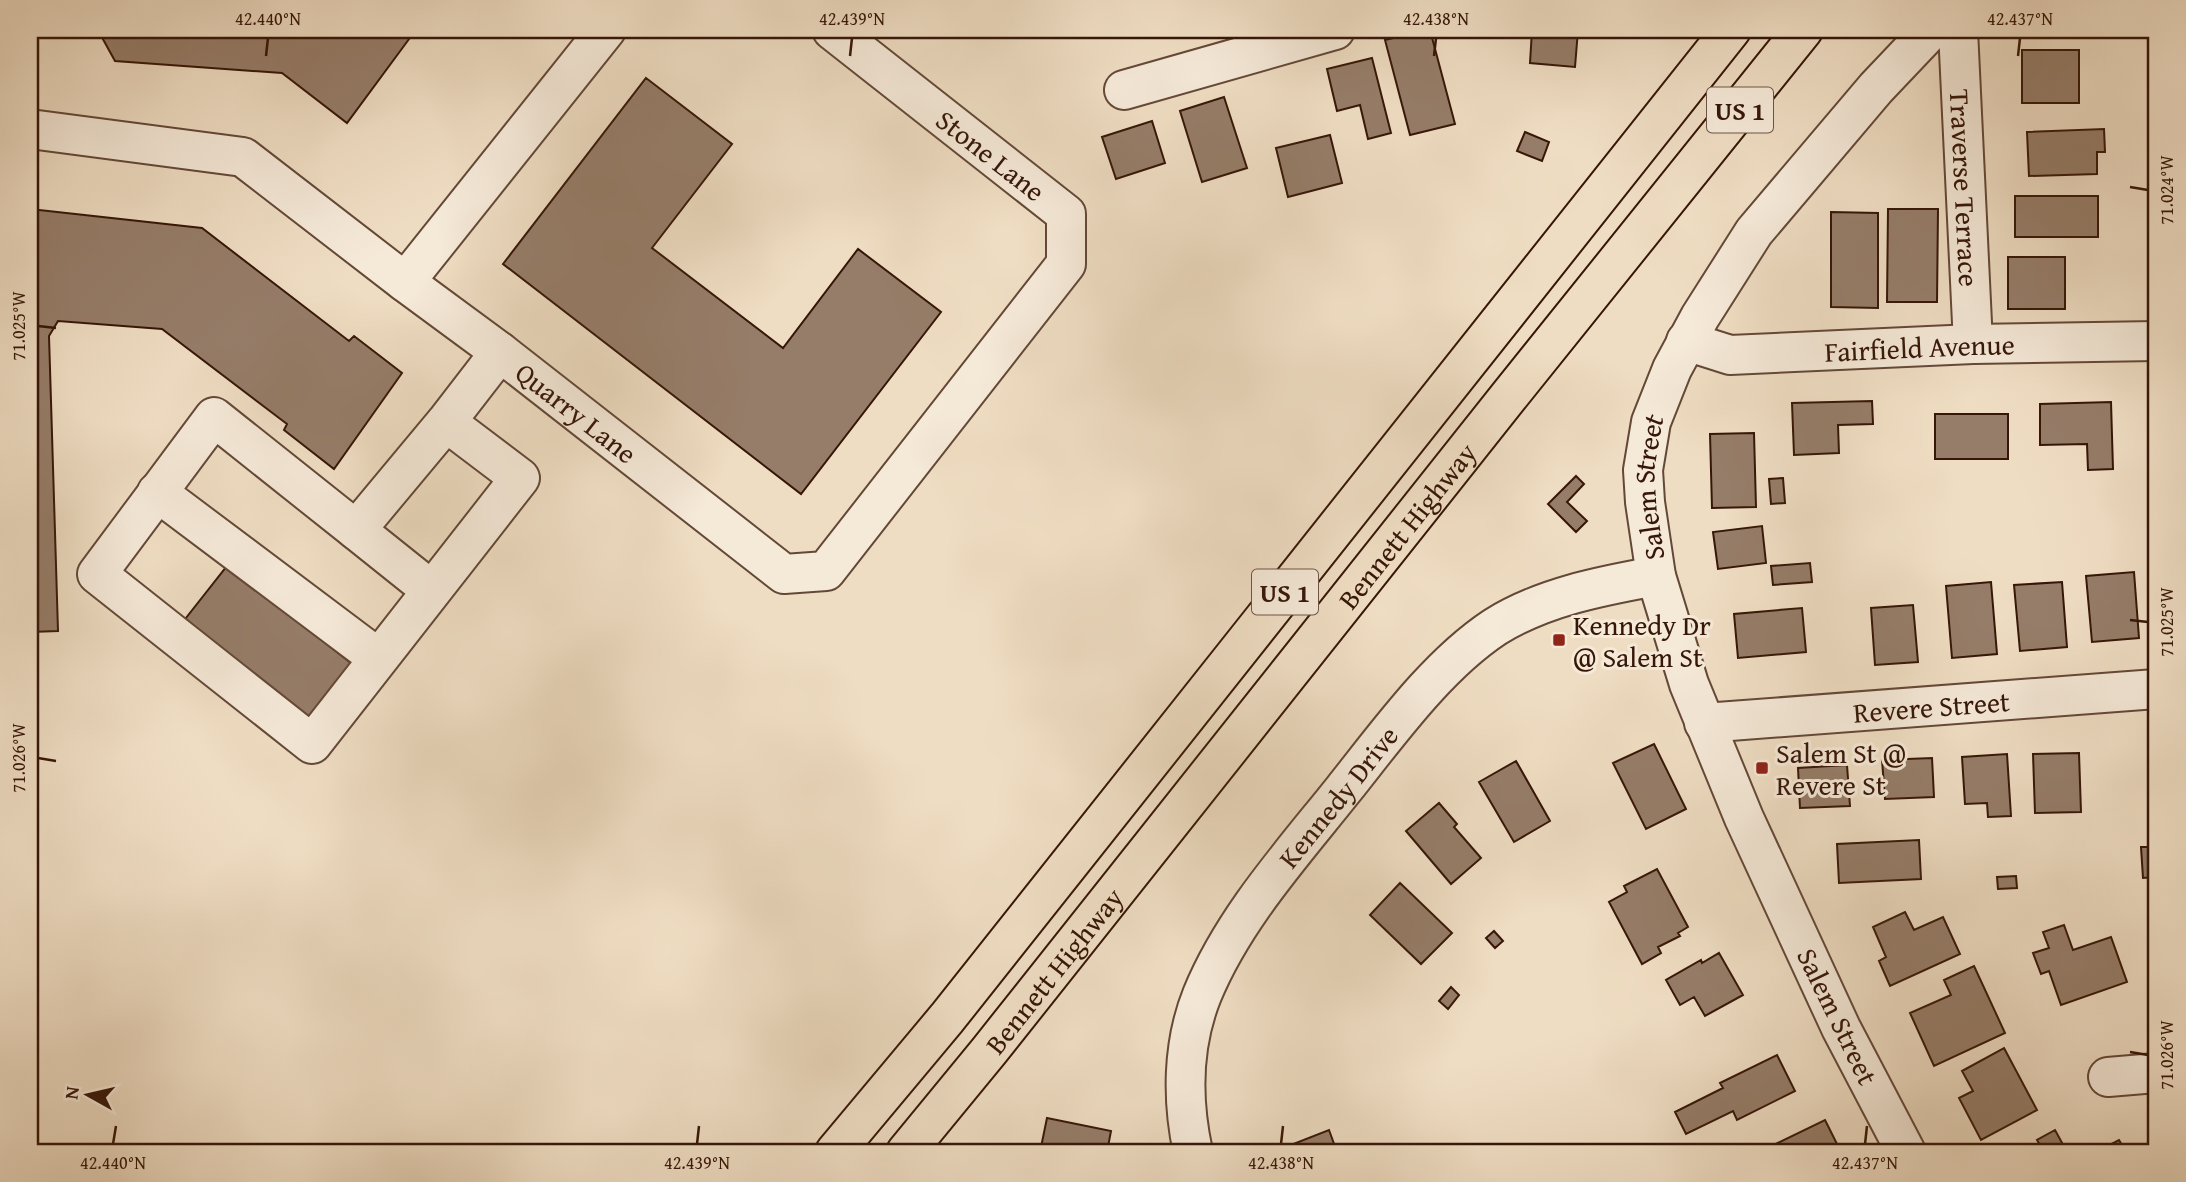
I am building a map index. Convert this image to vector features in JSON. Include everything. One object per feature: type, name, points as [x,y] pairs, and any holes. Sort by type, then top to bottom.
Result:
[{"type":"highway","name":"Bennett Highway","points":[[835,1152],[947,1018],[1731,30]]},
{"type":"highway","name":"Bennett Highway","points":[[906,1152],[1803,30]]},
{"type":"street","points":[[405,282],[606,30]]},
{"type":"street","name":"Stone Lane","points":[[832,30],[1066,214],[1066,264],[1031,309]]},
{"type":"street","points":[[1124,90],[1335,30]]},
{"type":"street","name":"Salem Street","points":[[1906,1152],[1841,1028],[1744,818],[1689,684],[1656,576],[1645,502],[1644,456],[1651,422],[1686,341],[1754,232],[1877,88],[1931,30]]},
{"type":"street","name":"Traverse Terrace","points":[[1958,30],[1973,344]]},
{"type":"street","name":"Quarry Lane","points":[[30,128],[243,157],[500,352],[784,574],[826,570],[1031,309]]},
{"type":"street","name":"Fairfield Avenue","points":[[1686,341],[1730,355],[1973,344],[2156,341]]},
{"type":"street","points":[[356,530],[500,352]]},
{"type":"street","points":[[432,590],[214,417],[97,574],[312,744],[520,478],[446,422]]},
{"type":"street","points":[[157,492],[378,658]]},
{"type":"street","name":"Kennedy Drive","points":[[1193,1152],[1186,1114],[1185,1084],[1194,1019],[1202,996],[1235,932],[1380,744],[1455,660],[1514,616],[1560,598],[1656,576]]},
{"type":"street","name":"Revere Street","points":[[1704,723],[2156,689]]},
{"type":"street","points":[[2108,1077],[2156,1073]]},
{"type":"building","points":[[82,30],[406,30],[412,35],[347,123],[282,73],[115,61],[99,32],[85,37]]},
{"type":"building","points":[[1430,30],[1455,124],[1410,135],[1385,40]]},
{"type":"building","points":[[1532,30],[1578,30],[1575,67],[1530,63]]},
{"type":"building","points":[[2022,50],[2079,50],[2079,103],[2022,103]]},
{"type":"building","points":[[1372,58],[1391,133],[1368,139],[1360,105],[1337,111],[1327,69]]},
{"type":"building","points":[[646,78],[732,144],[652,248],[783,348],[858,249],[941,312],[801,494],[503,264]]},
{"type":"building","points":[[1224,97],[1247,168],[1202,182],[1180,111]]},
{"type":"building","points":[[1152,121],[1165,163],[1116,179],[1102,137]]},
{"type":"building","points":[[2104,129],[2105,152],[2097,152],[2097,174],[2029,176],[2027,132]]},
{"type":"building","points":[[1525,132],[1549,142],[1542,161],[1517,151]]},
{"type":"building","points":[[1330,135],[1342,183],[1288,197],[1276,148]]},
{"type":"building","points":[[2015,196],[2098,196],[2098,237],[2015,237]]},
{"type":"building","points":[[30,209],[202,228],[349,341],[354,336],[402,373],[334,469],[284,430],[287,424],[162,329],[58,321],[49,336],[58,631],[30,632]]},
{"type":"building","points":[[1888,209],[1938,209],[1937,302],[1887,302]]},
{"type":"building","points":[[1831,212],[1878,213],[1878,308],[1831,307]]},
{"type":"building","points":[[2008,257],[2065,257],[2065,309],[2008,309]]},
{"type":"building","points":[[1872,401],[1873,424],[1838,425],[1839,453],[1794,455],[1792,403]]},
{"type":"building","points":[[2111,402],[2113,469],[2088,470],[2087,444],[2040,445],[2040,404]]},
{"type":"building","points":[[1935,414],[2008,414],[2008,459],[1935,459]]},
{"type":"building","points":[[1754,433],[1756,507],[1712,508],[1710,434]]},
{"type":"building","points":[[1576,476],[1584,484],[1567,502],[1587,521],[1576,532],[1548,504]]},
{"type":"building","points":[[1783,478],[1785,503],[1771,504],[1769,479]]},
{"type":"building","points":[[1762,526],[1766,563],[1718,569],[1713,532]]},
{"type":"building","points":[[1810,563],[1812,582],[1773,585],[1771,566]]},
{"type":"building","points":[[227,566],[351,663],[306,720],[182,623]]},
{"type":"building","points":[[2134,572],[2139,638],[2092,642],[2086,576]]},
{"type":"building","points":[[1991,582],[1997,654],[1952,658],[1946,586]]},
{"type":"building","points":[[2062,582],[2067,647],[2020,651],[2014,585]]},
{"type":"building","points":[[1913,605],[1918,662],[1875,665],[1871,608]]},
{"type":"building","points":[[1802,608],[1806,652],[1738,658],[1734,614]]},
{"type":"building","points":[[1654,744],[1686,809],[1646,829],[1613,763]]},
{"type":"building","points":[[2079,753],[2081,812],[2035,813],[2033,754]]},
{"type":"building","points":[[2007,754],[2011,816],[1988,817],[1987,803],[1965,804],[1962,757]]},
{"type":"building","points":[[1932,758],[1934,797],[1885,799],[1882,760]]},
{"type":"building","points":[[1516,761],[1550,821],[1514,842],[1479,782]]},
{"type":"building","points":[[1847,765],[1850,806],[1800,808],[1798,768]]},
{"type":"building","points":[[1439,803],[1457,824],[1454,827],[1481,858],[1451,884],[1406,831]]},
{"type":"building","points":[[1919,840],[1921,879],[1839,883],[1837,844]]},
{"type":"building","points":[[2141,847],[2156,847],[2156,877],[2143,878]]},
{"type":"building","points":[[1657,869],[1688,927],[1678,933],[1680,936],[1658,947],[1661,953],[1642,964],[1609,902],[1627,892],[1624,886]]},
{"type":"building","points":[[2016,876],[2017,888],[1998,889],[1997,877]]},
{"type":"building","points":[[1400,883],[1452,933],[1421,964],[1370,915]]},
{"type":"building","points":[[1905,912],[1914,930],[1943,917],[1960,954],[1890,986],[1879,961],[1886,957],[1873,927]]},
{"type":"building","points":[[2064,925],[2073,950],[2111,937],[2127,982],[2061,1005],[2049,971],[2041,974],[2033,953],[2049,948],[2043,932]]},
{"type":"building","points":[[1494,931],[1503,941],[1495,948],[1486,938]]},
{"type":"building","points":[[1719,953],[1743,995],[1705,1016],[1694,997],[1680,1005],[1666,980]]},
{"type":"building","points":[[1974,966],[2005,1033],[1934,1066],[1910,1013],[1951,995],[1944,980]]},
{"type":"building","points":[[1451,987],[1459,995],[1448,1009],[1439,1001]]},
{"type":"building","points":[[2004,1048],[2037,1110],[1981,1140],[1959,1098],[1973,1091],[1962,1071]]},
{"type":"building","points":[[1777,1055],[1795,1091],[1737,1120],[1733,1111],[1686,1134],[1675,1112],[1723,1088],[1720,1083]]},
{"type":"building","points":[[1047,1118],[1111,1131],[1107,1152],[1040,1152]]},
{"type":"building","points":[[1825,1120],[1841,1152],[1761,1152],[1761,1151]]},
{"type":"building","points":[[1329,1130],[1337,1152],[1285,1152],[1283,1148]]},
{"type":"building","points":[[2055,1130],[2067,1152],[2044,1152],[2037,1140]]},
{"type":"building","points":[[2119,1140],[2126,1152],[2096,1152]]},
{"type":"place","name":"Kennedy Dr @ Salem St","points":[[1559,640]]},
{"type":"place","name":"Salem St @ Revere St","points":[[1762,768]]}]
